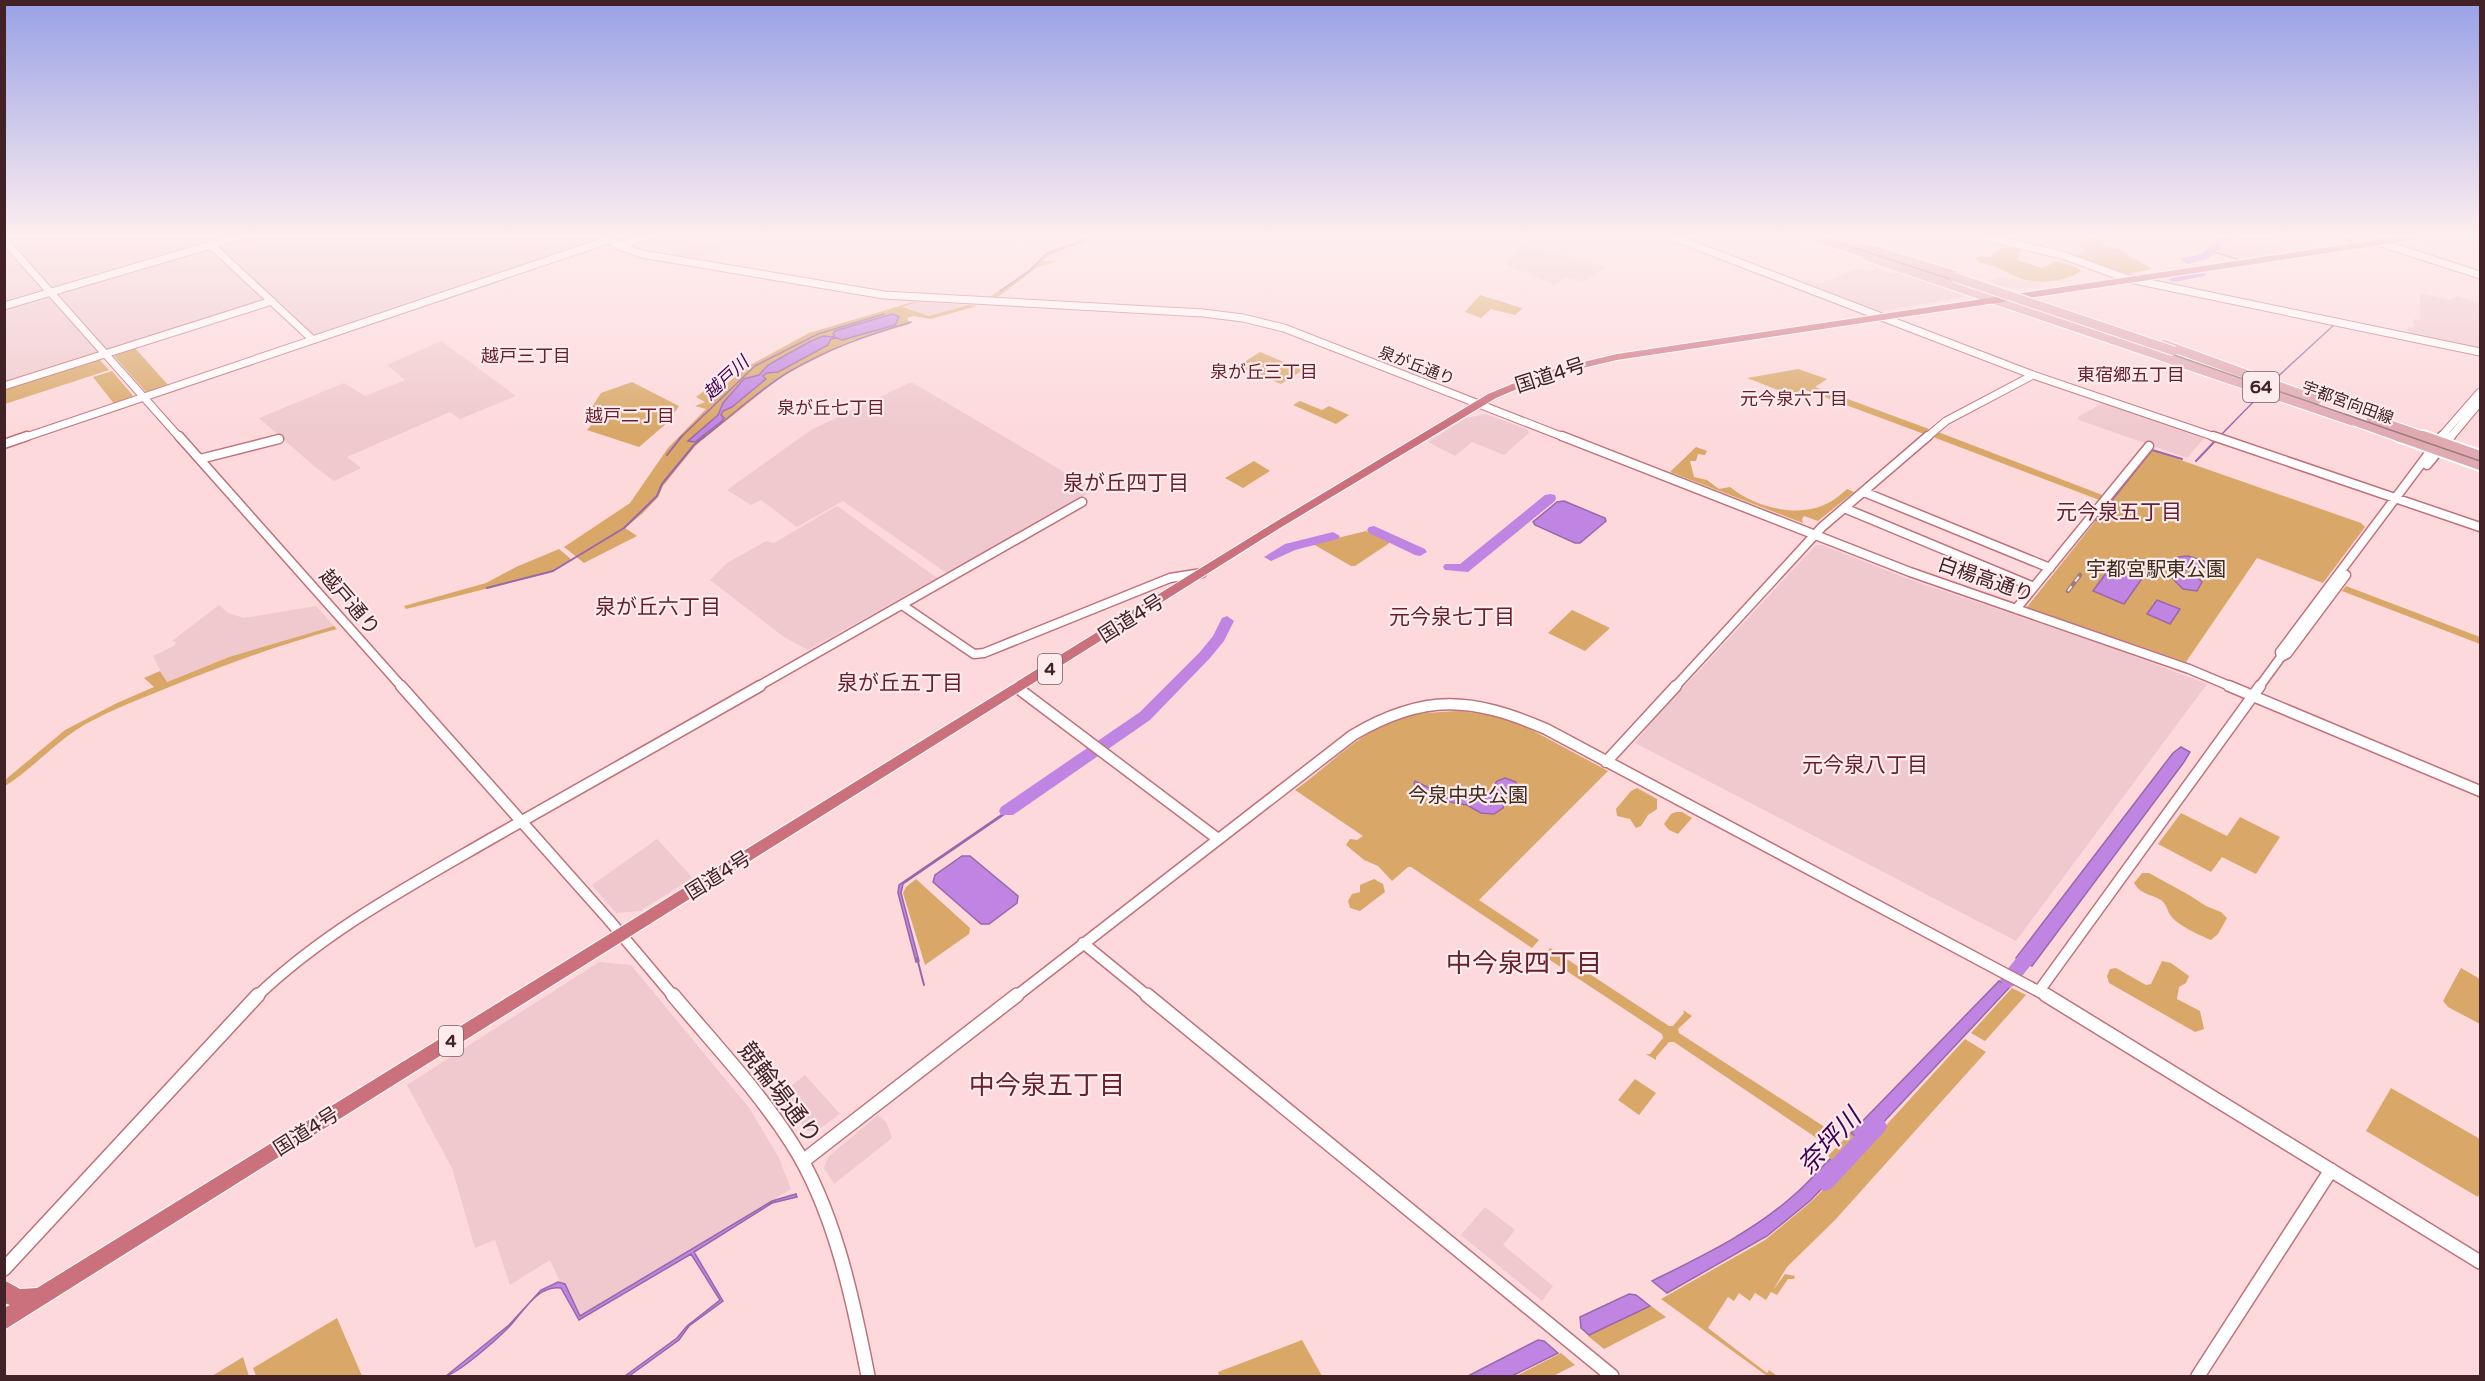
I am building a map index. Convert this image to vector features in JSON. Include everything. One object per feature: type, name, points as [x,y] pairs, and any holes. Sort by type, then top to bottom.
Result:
[{"type":"highway","name":"国道4号","points":[[4,1320],[1202,573],[1479,404],[1530,379],[1586,363],[1991,300]]},
{"type":"highway","points":[[4,1290],[10,1296],[25,1300],[41,1298]]},
{"type":"main road","points":[[2004,300],[2352,420]]},
{"type":"main road","name":"宇都宮向田線","points":[[2016,300],[2317,400],[2438,446],[2481,465]]},
{"type":"main road","points":[[2034,300],[2317,400]]},
{"type":"main road","name":"宇都宮向田線","points":[[2172,353],[2352,420],[2438,446],[2481,456]]},
{"type":"street","points":[[4,306],[23,300]]},
{"type":"street","name":"越戸通り","points":[[58,300],[621,935]]},
{"type":"street","points":[[4,444],[424,300]]},
{"type":"street","name":"泉が丘通り","points":[[981,300],[1203,313],[1243,318],[1299,333],[1479,404]]},
{"type":"street","points":[[1840,300],[2033,375],[2481,527]]},
{"type":"street","points":[[2233,300],[2481,352]]},
{"type":"street","points":[[4,387],[272,301],[312,339]]},
{"type":"street","points":[[1606,762],[1815,535],[1844,508],[1946,422],[2033,375]]},
{"type":"street","points":[[2039,991],[2281,657],[2287,654],[2399,498],[2481,392]]},
{"type":"street","points":[[2438,446],[2481,402]]},
{"type":"street","name":"白楊高通り","points":[[1479,404],[1910,572],[2162,659],[2481,791]]},
{"type":"street","points":[[200,459],[279,439]]},
{"type":"street","points":[[2016,609],[2149,446]]},
{"type":"street","points":[[1864,492],[2050,568]]},
{"type":"street","points":[[4,1269],[283,971],[353,920],[521,821],[1082,502]]},
{"type":"street","points":[[1844,508],[2034,587]]},
{"type":"street","points":[[902,605],[975,654],[984,653],[1170,579],[1202,573]]},
{"type":"street","points":[[1019,689],[1218,839]]},
{"type":"street","points":[[803,1161],[1366,726],[1391,713],[1416,706],[1461,703],[1509,713],[1546,729],[2018,979],[2481,1262]]},
{"type":"street","name":"競輪場通り","points":[[621,935],[764,1104],[803,1161],[834,1239],[856,1314],[868,1377]]},
{"type":"street","points":[[1083,943],[1612,1377]]},
{"type":"street","points":[[2198,1377],[2331,1170]]},
{"type":"shaded area","points":[[5,300],[270,300],[5,385]]},
{"type":"shaded area","points":[[277,300],[422,300],[314,336]]},
{"type":"shaded area","points":[[1846,300],[1943,300],[1879,312]]},
{"type":"shaded area","points":[[2420,300],[2472,300],[2480,303],[2480,350],[2409,336],[2408,327],[2414,328],[2413,319],[2420,320]]},
{"type":"shaded area","points":[[917,302],[968,305],[929,316],[901,307]]},
{"type":"shaded area","points":[[892,314],[899,317],[895,325],[842,340],[831,339],[828,345],[778,372],[767,373],[763,376],[766,379],[732,407],[723,411],[722,421],[695,442],[688,441],[718,415],[723,403],[744,379],[759,375],[768,365],[809,342],[823,336],[835,337],[833,334],[835,331]]},
{"type":"shaded area","points":[[441,341],[516,396],[460,419],[450,412],[347,457],[361,468],[334,481],[259,418],[344,383],[365,396],[405,380],[387,365]]},
{"type":"shaded area","points":[[913,383],[1093,489],[1078,500],[948,574],[843,501],[797,527],[761,500],[751,505],[727,490],[811,430]]},
{"type":"shaded area","points":[[2109,402],[2207,435],[2187,458],[2079,420],[2078,417]]},
{"type":"shaded area","points":[[1486,414],[1527,429],[1529,433],[1504,455],[1472,442],[1455,456],[1428,442],[1466,418]]},
{"type":"shaded area","points":[[1564,501],[1605,518],[1606,521],[1580,543],[1575,543],[1535,525],[1533,522],[1557,502]]},
{"type":"shaded area","points":[[837,506],[937,578],[808,650],[784,637],[710,580],[727,563],[766,541],[774,543]]},
{"type":"shaded area","points":[[1816,545],[1822,545],[1911,580],[2110,647],[2207,684],[2016,941],[1635,743],[1655,718]]},
{"type":"shaded area","points":[[2188,556],[2207,562],[2211,568],[2204,570],[2194,567],[2186,571],[2174,566],[2178,557]]},
{"type":"shaded area","points":[[2112,565],[2143,577],[2124,604],[2093,591]]},
{"type":"shaded area","points":[[2172,572],[2196,576],[2202,582],[2197,591],[2183,589],[2170,576]]},
{"type":"shaded area","points":[[2157,600],[2180,609],[2170,624],[2147,614]]},
{"type":"shaded area","points":[[219,605],[228,613],[244,618],[316,606],[334,626],[229,657],[166,682],[153,656],[174,646],[176,642],[172,641]]},
{"type":"shaded area","points":[[2181,747],[2190,752],[2184,762],[2032,966],[2016,958],[2173,753]]},
{"type":"shaded area","points":[[1505,778],[1516,782],[1518,792],[1506,795],[1503,808],[1494,814],[1481,813],[1467,805],[1433,799],[1414,784],[1415,781],[1448,797],[1470,798],[1490,792],[1497,781]]},
{"type":"shaded area","points":[[1007,811],[903,884],[901,893],[919,961],[916,962],[898,893],[899,885]]},
{"type":"shaded area","points":[[657,839],[693,878],[640,911],[616,913],[592,885]]},
{"type":"shaded area","points":[[962,856],[970,856],[1018,896],[1017,903],[989,924],[981,924],[933,882],[935,875]]},
{"type":"shaded area","points":[[599,962],[631,965],[750,1109],[779,1158],[791,1189],[577,1318],[550,1260],[510,1285],[495,1240],[475,1248],[452,1168],[407,1085]]},
{"type":"shaded area","points":[[1999,981],[2010,987],[1864,1143],[1851,1133]]},
{"type":"shaded area","points":[[805,1075],[840,1114],[818,1130],[808,1131],[778,1096]]},
{"type":"shaded area","points":[[878,1115],[886,1122],[892,1138],[834,1184],[824,1168],[828,1157]]},
{"type":"shaded area","points":[[1830,1159],[1841,1168],[1811,1200],[1767,1236],[1667,1293],[1652,1281],[1762,1221],[1799,1191]]},
{"type":"shaded area","points":[[796,1194],[797,1197],[772,1203],[694,1252],[723,1301],[689,1326],[679,1340],[629,1376],[625,1376],[677,1338],[687,1326],[720,1300],[691,1254],[579,1320],[561,1288],[545,1291],[537,1295],[508,1328],[487,1347],[446,1376],[509,1325],[541,1290],[558,1282],[565,1284],[580,1316],[772,1201]]},
{"type":"shaded area","points":[[1485,1207],[1515,1230],[1503,1245],[1553,1286],[1542,1301],[1461,1235]]},
{"type":"shaded area","points":[[1629,1294],[1636,1295],[1650,1306],[1589,1335],[1581,1328],[1580,1317]]},
{"type":"shaded area","points":[[1538,1340],[1544,1341],[1558,1353],[1512,1376],[1468,1376]]},
{"type":"green space","points":[[1475,300],[1498,300],[1522,308],[1515,315],[1491,309],[1481,318],[1465,312]]},
{"type":"green space","points":[[917,302],[902,307],[929,316],[968,305],[977,306],[931,319],[913,316],[907,318],[910,324],[851,341],[782,376],[696,445],[663,486],[658,497],[625,528],[637,536],[584,563],[564,547],[630,503],[668,448],[706,409],[695,406],[705,402],[696,397],[704,391],[715,394],[745,368],[809,333]]},
{"type":"green space","points":[[134,347],[169,386],[146,392],[114,356]]},
{"type":"green space","points":[[1260,352],[1303,370],[1281,384],[1238,366]]},
{"type":"green space","points":[[99,359],[109,370],[5,404],[4,388]]},
{"type":"green space","points":[[1798,369],[1827,379],[1815,387],[1929,429],[1924,434],[1803,389],[1791,395],[1747,378]]},
{"type":"green space","points":[[112,371],[134,397],[115,405],[93,377]]},
{"type":"green space","points":[[632,382],[679,406],[667,423],[639,447],[587,430],[597,419],[592,407],[601,393]]},
{"type":"green space","points":[[1300,401],[1322,410],[1329,406],[1349,415],[1336,424],[1293,405]]},
{"type":"green space","points":[[1938,432],[2105,496],[2102,501],[1933,437]]},
{"type":"green space","points":[[1696,447],[1707,451],[1705,455],[1698,454],[1696,461],[1690,461],[1694,477],[1707,480],[1719,489],[1730,487],[1751,500],[1777,509],[1816,508],[1831,502],[1847,489],[1854,492],[1818,521],[1804,516],[1803,523],[1670,472]]},
{"type":"green space","name":"宇都宮駅東公園","points":[[2152,450],[2361,523],[2365,527],[2323,583],[2257,558],[2186,662],[2027,607]]},
{"type":"green space","points":[[1254,461],[1270,471],[1243,488],[1225,478]]},
{"type":"green space","points":[[1366,531],[1391,542],[1355,566],[1351,566],[1313,544]]},
{"type":"green space","points":[[559,549],[572,560],[549,573],[406,609],[404,606],[486,583],[516,567]]},
{"type":"green space","points":[[2346,586],[2480,637],[2480,644],[2342,591]]},
{"type":"green space","points":[[1572,610],[1610,628],[1585,651],[1548,633]]},
{"type":"green space","points":[[334,626],[337,629],[233,663],[106,714],[73,732],[5,786],[5,780],[65,730],[154,687],[144,678],[160,671],[167,682],[229,657]]},
{"type":"green space","name":"今泉中央公園","points":[[1461,711],[1494,716],[1528,728],[1608,771],[1479,900],[1539,940],[1532,948],[1411,867],[1392,881],[1378,866],[1364,860],[1346,845],[1350,839],[1357,840],[1363,836],[1295,790],[1356,742],[1383,725],[1413,715]]},
{"type":"green space","points":[[1637,788],[1657,799],[1657,809],[1648,815],[1641,826],[1636,828],[1630,819],[1617,816],[1616,809],[1631,791]]},
{"type":"green space","points":[[1682,812],[1692,818],[1678,834],[1669,830],[1664,824],[1671,814]]},
{"type":"green space","points":[[2181,813],[2227,836],[2240,817],[2280,837],[2256,874],[2222,857],[2211,872],[2158,844]]},
{"type":"green space","points":[[2142,873],[2149,873],[2206,906],[2221,912],[2227,918],[2218,934],[2211,940],[2178,923],[2163,902],[2143,892],[2134,883]]},
{"type":"green space","points":[[916,879],[970,928],[969,934],[925,965],[903,893],[906,887]]},
{"type":"green space","points":[[1374,879],[1383,884],[1385,892],[1360,911],[1350,908],[1348,901],[1352,894],[1360,892],[1360,885]]},
{"type":"green space","points":[[1550,948],[1669,1026],[1673,1026],[1684,1013],[1683,1010],[1692,1016],[1678,1029],[1679,1033],[1834,1133],[1824,1143],[1674,1042],[1669,1042],[1656,1060],[1646,1054],[1650,1054],[1663,1038],[1662,1034],[1544,956]]},
{"type":"green space","points":[[2162,961],[2171,963],[2189,976],[2186,983],[2179,987],[2177,999],[2200,1011],[2204,1029],[2195,1032],[2109,983],[2107,976],[2110,969],[2116,968],[2146,985],[2151,984]]},
{"type":"green space","points":[[2461,968],[2480,979],[2480,1024],[2448,1007],[2443,1001]]},
{"type":"green space","points":[[2012,988],[2026,995],[1985,1041],[1971,1033]]},
{"type":"green space","points":[[1965,1039],[1986,1052],[1835,1220],[1787,1267],[1773,1290],[1785,1274],[1795,1276],[1794,1279],[1788,1279],[1777,1295],[1771,1292],[1766,1300],[1755,1293],[1750,1301],[1739,1293],[1734,1301],[1728,1297],[1708,1328],[1767,1373],[1769,1370],[1777,1376],[1767,1376],[1661,1299],[1765,1240],[1812,1201],[1843,1169],[1828,1156],[1850,1133],[1867,1146]]},
{"type":"green space","points":[[1635,1079],[1656,1093],[1639,1115],[1618,1100]]},
{"type":"green space","points":[[2391,1088],[2480,1139],[2478,1197],[2366,1131]]},
{"type":"green space","points":[[1651,1306],[1666,1317],[1604,1349],[1588,1336]]},
{"type":"green space","points":[[337,1318],[362,1376],[256,1376],[253,1368]]},
{"type":"green space","points":[[1302,1340],[1322,1376],[1219,1376],[1218,1372]]},
{"type":"green space","points":[[1561,1353],[1575,1365],[1553,1376],[1516,1376]]},
{"type":"green space","points":[[243,1357],[249,1376],[212,1376]]},
{"type":"waterway","name":"越戸川","points":[[682,436],[755,366],[818,334],[884,314]]},
{"type":"waterway","points":[[703,438],[766,388],[802,364],[848,343],[911,322]]},
{"type":"waterway","points":[[2273,381],[2335,324]]},
{"type":"waterway","points":[[2221,435],[2261,394]]},
{"type":"waterway","name":"越戸川","points":[[667,455],[682,436]]},
{"type":"waterway","points":[[487,588],[553,571],[624,528],[657,496],[662,484],[694,445],[705,436]]},
{"type":"waterway","points":[[2196,461],[2217,439]]},
{"type":"waterway","points":[[2096,520],[2152,450],[2182,459]]},
{"type":"waterway","points":[[1450,567],[1463,569],[1550,498]]},
{"type":"waterway","points":[[1374,530],[1420,552]]},
{"type":"waterway","points":[[1271,557],[1290,547],[1333,536]]},
{"type":"waterway","points":[[1007,811],[1145,716],[1205,655],[1219,638],[1227,621]]},
{"type":"waterway","name":"奈坪川","points":[[2009,980],[2036,946]]},
{"type":"waterway","points":[[917,958],[924,985]]},
{"type":"waterway","name":"奈坪川","points":[[1825,1181],[1877,1126]]},
{"type":"tram line","points":[[2016,300],[2480,461]]},
{"type":"railway","points":[[2068,591],[2080,575]]},
{"type":"district","name":"越戸三丁目","points":[[526,356]]},
{"type":"district","name":"泉が丘三丁目","points":[[1264,372]]},
{"type":"district","name":"東宿郷五丁目","points":[[2131,375]]},
{"type":"district","name":"元今泉六丁目","points":[[1794,399]]},
{"type":"district","name":"泉が丘七丁目","points":[[831,408]]},
{"type":"district","name":"越戸二丁目","points":[[630,416]]},
{"type":"district","name":"泉が丘四丁目","points":[[1126,483]]},
{"type":"district","name":"元今泉五丁目","points":[[2119,512]]},
{"type":"district","name":"泉が丘六丁目","points":[[658,607]]},
{"type":"district","name":"元今泉七丁目","points":[[1452,617]]},
{"type":"district","name":"泉が丘五丁目","points":[[900,683]]},
{"type":"district","name":"元今泉八丁目","points":[[1865,765]]},
{"type":"district","name":"中今泉四丁目","points":[[1524,963]]},
{"type":"district","name":"中今泉五丁目","points":[[1047,1085]]}]
